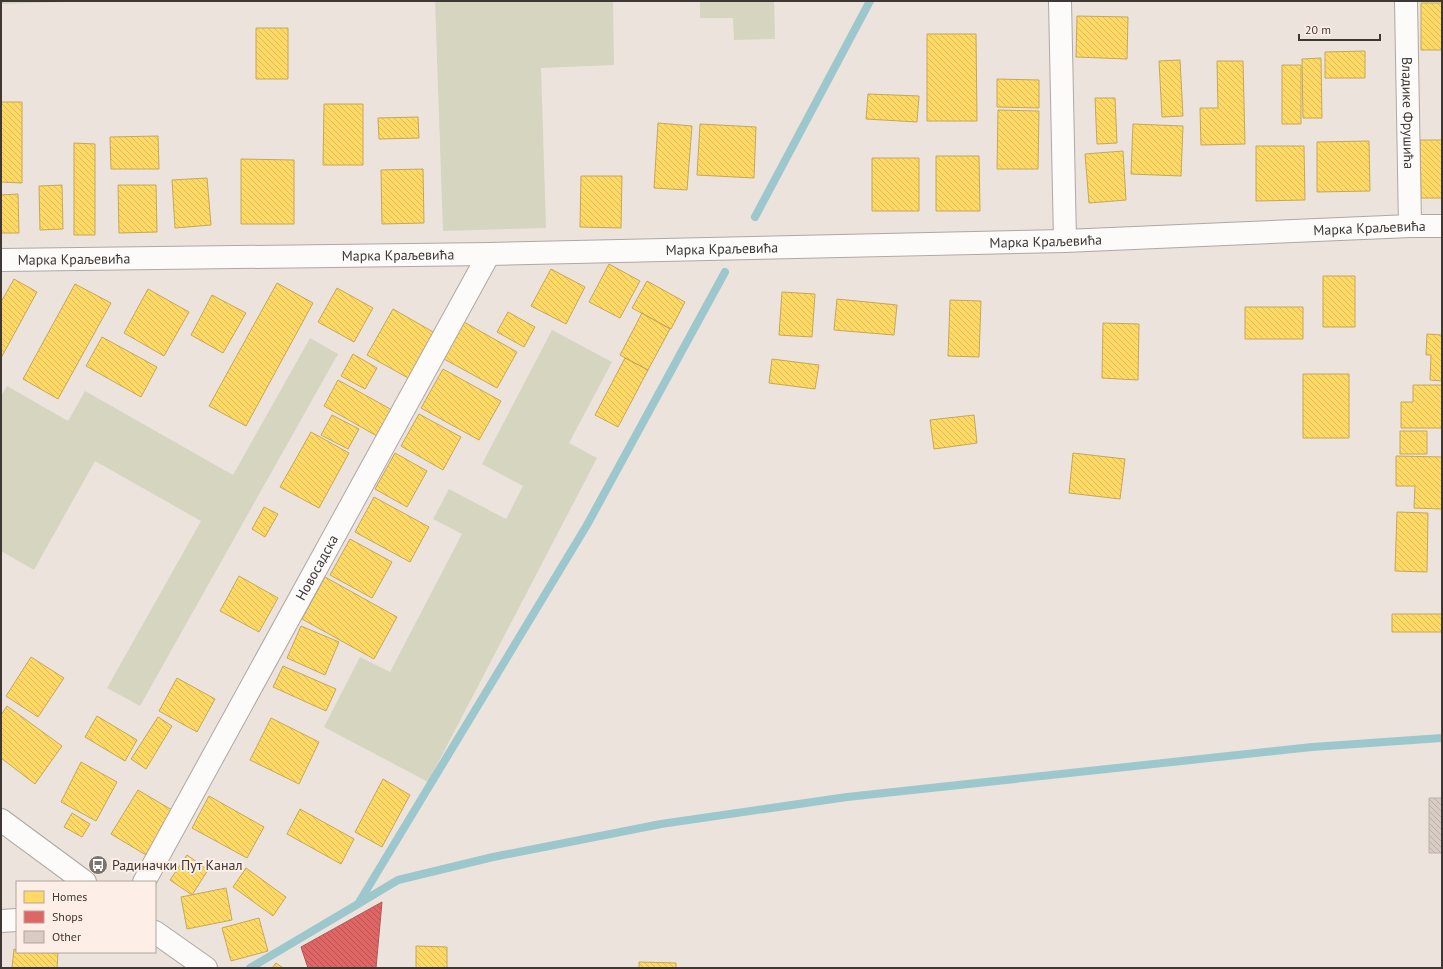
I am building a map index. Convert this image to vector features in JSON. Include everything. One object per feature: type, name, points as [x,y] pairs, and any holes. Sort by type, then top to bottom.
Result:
[{"type":"street","points":[[1060,1],[1065,241]]},
{"type":"street","name":"Владике Фрушића","points":[[1406,1],[1410,226]]},
{"type":"street","name":"Марка Краљевића","points":[[1,260],[489,254],[1065,241],[1410,226],[1442,226]]},
{"type":"street","name":"Новосадска","points":[[145,881],[489,254]]},
{"type":"street","points":[[1,820],[84,881]]},
{"type":"street","points":[[1,921],[16,920]]},
{"type":"street","points":[[156,933],[206,968]]},
{"type":"green space","points":[[1,1],[95,1],[1,4]]},
{"type":"green space","points":[[435,1],[613,1],[614,65],[541,68],[546,228],[443,231]]},
{"type":"green space","points":[[700,1],[774,1],[775,39],[734,40],[733,18],[700,18]]},
{"type":"green space","points":[[552,330],[612,362],[569,443],[597,458],[428,782],[324,727],[360,657],[390,672],[462,534],[433,519],[449,489],[506,519],[523,486],[482,464]]},
{"type":"green space","points":[[310,338],[338,354],[140,706],[107,688],[201,521],[95,461],[34,570],[1,551],[1,396],[7,386],[68,421],[85,391],[233,475]]},
{"type":"building: Homes","points":[[1421,3],[1442,3],[1442,50],[1421,50]]},
{"type":"building: Homes","points":[[1077,16],[1128,17],[1127,59],[1076,57]]},
{"type":"building: Homes","points":[[256,28],[288,28],[288,79],[256,79]]},
{"type":"building: Homes","points":[[927,34],[976,34],[977,121],[927,121]]},
{"type":"building: Homes","points":[[1365,51],[1365,78],[1325,78],[1325,52]]},
{"type":"building: Homes","points":[[1321,58],[1322,118],[1303,118],[1302,59]]},
{"type":"building: Homes","points":[[1180,60],[1183,116],[1162,117],[1159,61]]},
{"type":"building: Homes","points":[[1217,61],[1243,61],[1245,144],[1201,145],[1200,108],[1218,108]]},
{"type":"building: Homes","points":[[1282,65],[1301,65],[1301,124],[1282,124]]},
{"type":"building: Homes","points":[[997,79],[1039,80],[1039,108],[997,107]]},
{"type":"building: Homes","points":[[868,94],[919,96],[917,122],[866,119]]},
{"type":"building: Homes","points":[[1095,98],[1115,98],[1117,143],[1097,144]]},
{"type":"building: Homes","points":[[1,102],[22,102],[22,183],[1,182]]},
{"type":"building: Homes","points":[[324,104],[363,104],[363,165],[323,165]]},
{"type":"building: Homes","points":[[998,110],[1039,111],[1038,169],[997,169]]},
{"type":"building: Homes","points":[[418,117],[419,138],[379,139],[378,118]]},
{"type":"building: Homes","points":[[658,123],[692,126],[687,190],[654,188]]},
{"type":"building: Homes","points":[[700,124],[756,127],[754,178],[697,175]]},
{"type":"building: Homes","points":[[1133,124],[1183,126],[1181,176],[1131,174]]},
{"type":"building: Homes","points":[[158,136],[159,169],[111,169],[110,137]]},
{"type":"building: Homes","points":[[1420,140],[1442,140],[1442,198],[1421,198]]},
{"type":"building: Homes","points":[[1369,141],[1370,191],[1317,192],[1317,142]]},
{"type":"building: Homes","points":[[74,143],[95,144],[95,235],[74,235]]},
{"type":"building: Homes","points":[[1256,146],[1304,146],[1305,200],[1256,201]]},
{"type":"building: Homes","points":[[1123,151],[1126,200],[1089,203],[1085,154]]},
{"type":"building: Homes","points":[[936,156],[979,156],[980,211],[936,211]]},
{"type":"building: Homes","points":[[872,158],[919,158],[919,211],[872,211]]},
{"type":"building: Homes","points":[[241,159],[294,160],[294,224],[241,224]]},
{"type":"building: Homes","points":[[423,169],[424,223],[382,224],[381,170]]},
{"type":"building: Homes","points":[[581,176],[622,176],[621,228],[580,227]]},
{"type":"building: Homes","points":[[207,178],[211,225],[175,228],[172,180]]},
{"type":"building: Homes","points":[[62,185],[63,229],[40,230],[39,186]]},
{"type":"building: Homes","points":[[118,185],[156,185],[157,232],[119,233]]},
{"type":"building: Homes","points":[[18,194],[19,233],[1,233],[1,195]]},
{"type":"building: Homes","points":[[609,264],[640,281],[620,318],[589,302]]},
{"type":"building: Homes","points":[[551,269],[585,287],[566,324],[531,306]]},
{"type":"building: Homes","points":[[1323,276],[1355,276],[1355,327],[1323,327]]},
{"type":"building: Homes","points":[[14,279],[37,292],[1,358],[1,302]]},
{"type":"building: Homes","points":[[647,281],[685,302],[671,329],[632,308]]},
{"type":"building: Homes","points":[[277,283],[313,303],[246,426],[209,406]]},
{"type":"building: Homes","points":[[75,284],[111,303],[58,399],[23,379]]},
{"type":"building: Homes","points":[[337,288],[373,308],[354,342],[318,322]]},
{"type":"building: Homes","points":[[148,289],[189,312],[164,356],[124,333]]},
{"type":"building: Homes","points":[[782,292],[815,294],[812,337],[779,335]]},
{"type":"building: Homes","points":[[212,295],[246,313],[223,353],[191,335]]},
{"type":"building: Homes","points":[[837,299],[897,305],[894,335],[834,330]]},
{"type":"building: Homes","points":[[950,300],[981,301],[979,357],[948,356]]},
{"type":"building: Homes","points":[[1245,307],[1303,307],[1303,339],[1245,339]]},
{"type":"building: Homes","points":[[393,309],[435,333],[410,379],[367,355]]},
{"type":"building: Homes","points":[[508,312],[535,327],[524,347],[497,332]]},
{"type":"building: Homes","points":[[642,313],[670,329],[648,370],[620,355]]},
{"type":"building: Homes","points":[[464,322],[517,352],[497,388],[444,359]]},
{"type":"building: Homes","points":[[1103,323],[1139,324],[1138,380],[1102,378]]},
{"type":"building: Homes","points":[[1427,334],[1442,335],[1442,381],[1430,380],[1431,355],[1426,355]]},
{"type":"building: Homes","points":[[102,337],[157,367],[141,397],[86,366]]},
{"type":"building: Homes","points":[[353,354],[377,368],[365,389],[341,376]]},
{"type":"building: Homes","points":[[625,358],[648,370],[618,427],[595,415]]},
{"type":"building: Homes","points":[[772,359],[819,365],[815,389],[769,383]]},
{"type":"building: Homes","points":[[443,369],[501,401],[479,440],[421,408]]},
{"type":"building: Homes","points":[[1303,374],[1349,374],[1349,438],[1303,438]]},
{"type":"building: Homes","points":[[338,380],[392,410],[377,436],[324,406]]},
{"type":"building: Homes","points":[[1413,385],[1442,385],[1442,428],[1401,428],[1401,402],[1413,402]]},
{"type":"building: Homes","points":[[419,414],[461,437],[443,470],[401,446]]},
{"type":"building: Homes","points":[[332,415],[359,429],[348,449],[321,435]]},
{"type":"building: Homes","points":[[974,415],[977,443],[934,449],[930,420]]},
{"type":"building: Homes","points":[[1400,431],[1427,431],[1427,454],[1400,454]]},
{"type":"building: Homes","points":[[311,432],[349,453],[319,508],[280,487]]},
{"type":"building: Homes","points":[[395,453],[427,471],[407,507],[375,489]]},
{"type":"building: Homes","points":[[1073,453],[1125,459],[1120,499],[1069,493]]},
{"type":"building: Homes","points":[[1396,456],[1442,457],[1442,509],[1414,508],[1415,486],[1396,486]]},
{"type":"building: Homes","points":[[374,497],[429,527],[410,562],[355,532]]},
{"type":"building: Homes","points":[[264,507],[278,514],[265,537],[252,529]]},
{"type":"building: Homes","points":[[1397,512],[1428,513],[1427,572],[1395,571]]},
{"type":"building: Homes","points":[[350,539],[392,562],[372,598],[330,575]]},
{"type":"building: Homes","points":[[239,576],[278,598],[259,632],[220,611]]},
{"type":"building: Homes","points":[[325,577],[397,617],[374,659],[302,619]]},
{"type":"building: Homes","points":[[1392,614],[1442,614],[1442,632],[1392,632]]},
{"type":"building: Homes","points":[[301,626],[339,642],[325,675],[287,658]]},
{"type":"building: Homes","points":[[31,657],[64,678],[38,717],[6,696]]},
{"type":"building: Homes","points":[[283,666],[336,689],[326,711],[273,687]]},
{"type":"building: Homes","points":[[177,678],[215,699],[197,732],[159,711]]},
{"type":"building: Homes","points":[[7,706],[62,746],[35,784],[1,758],[1,715]]},
{"type":"building: Homes","points":[[97,716],[137,740],[125,761],[85,737]]},
{"type":"building: Homes","points":[[158,717],[172,726],[146,769],[131,759]]},
{"type":"building: Homes","points":[[271,718],[319,742],[299,784],[250,760]]},
{"type":"building: Homes","points":[[81,762],[117,782],[96,821],[61,802]]},
{"type":"building: Homes","points":[[383,779],[410,795],[382,847],[355,832]]},
{"type":"building: Homes","points":[[138,790],[172,810],[146,855],[111,834]]},
{"type":"building: Homes","points":[[209,796],[264,827],[247,858],[192,828]]},
{"type":"building: Homes","points":[[300,809],[354,839],[341,864],[287,834]]},
{"type":"building: Homes","points":[[72,813],[90,824],[82,837],[64,827]]},
{"type":"building: Homes","points":[[187,855],[208,870],[192,895],[170,880]]},
{"type":"building: Homes","points":[[246,868],[286,897],[273,916],[233,887]]},
{"type":"building: Homes","points":[[226,888],[232,920],[187,929],[181,897]]},
{"type":"building: Homes","points":[[259,918],[268,951],[231,961],[222,928]]},
{"type":"building: Homes","points":[[416,946],[447,947],[447,968],[416,968]]},
{"type":"building: Homes","points":[[14,949],[16,950],[16,953],[58,953],[57,968],[12,968]]},
{"type":"building: Homes","points":[[639,962],[676,963],[676,968],[639,968]]},
{"type":"building: Homes","points":[[276,963],[283,968],[272,968]]},
{"type":"building: Shops","points":[[382,902],[376,968],[308,968],[301,947]]},
{"type":"building: Other","points":[[1429,798],[1442,798],[1442,853],[1429,853]]},
{"type":"waterway","points":[[755,217],[870,1]]},
{"type":"waterway","points":[[250,968],[358,904],[587,525],[725,272]]},
{"type":"waterway","points":[[358,904],[398,880],[493,857],[661,824],[847,797],[1312,747],[1442,738]]},
{"type":"place","name":"Радиначки Пут Канал","points":[[98,865]]}]
